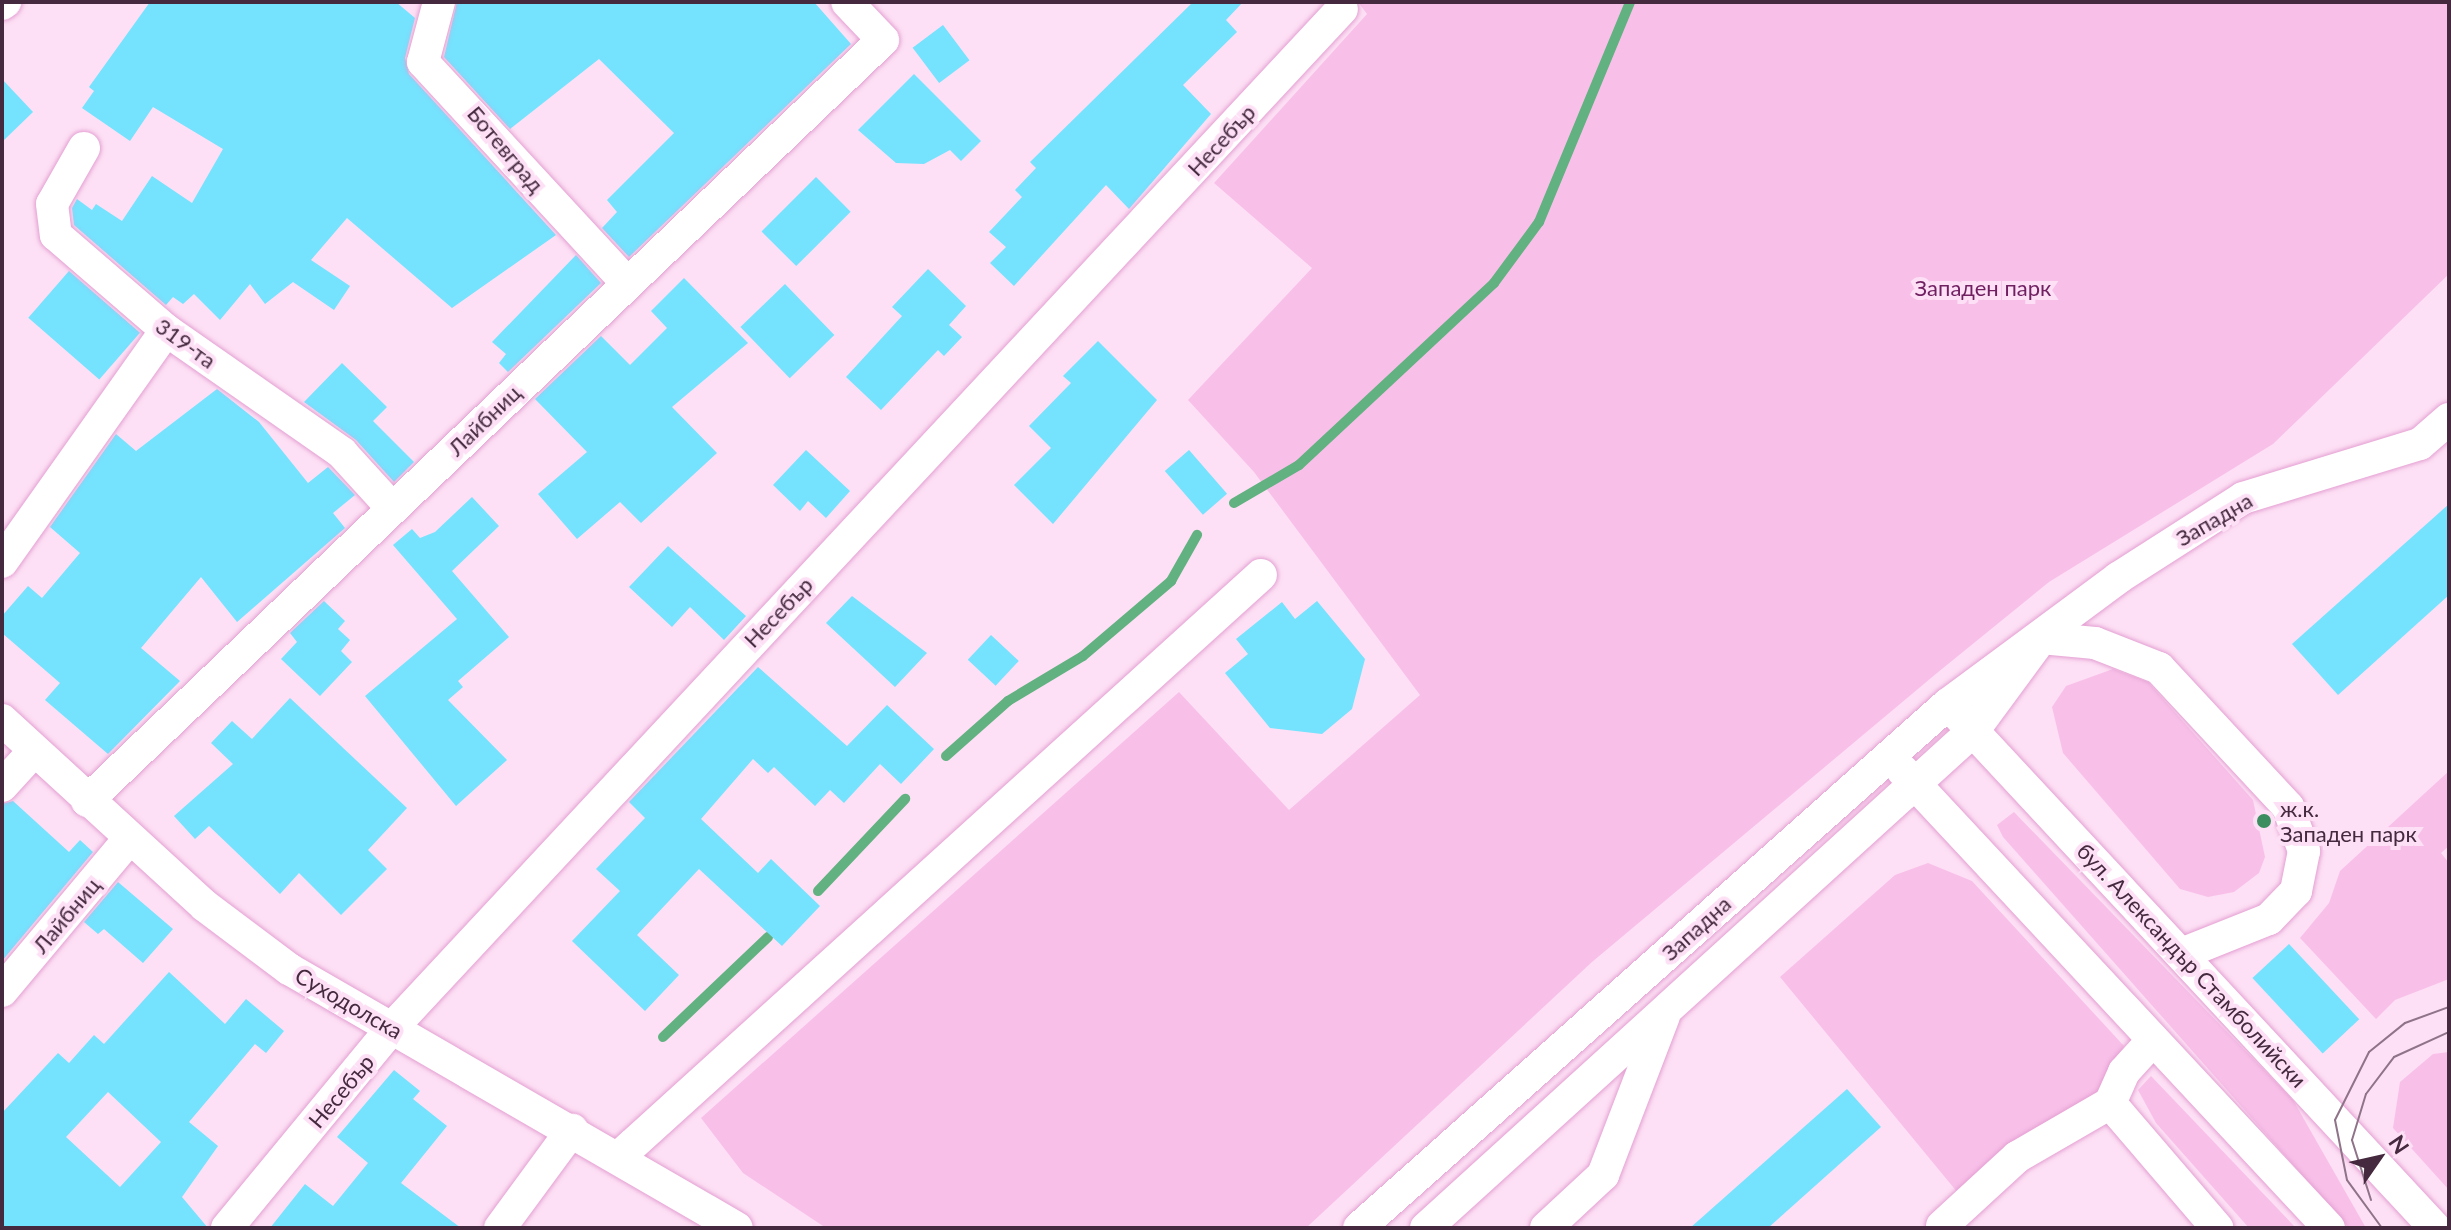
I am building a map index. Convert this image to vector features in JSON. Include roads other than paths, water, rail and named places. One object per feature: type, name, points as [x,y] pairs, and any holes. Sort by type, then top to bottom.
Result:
[{"type":"street","name":"Ботевград","points":[[439,2],[423,62],[627,283]]},
{"type":"street","name":"Лайбниц","points":[[87,801],[883,40],[847,2]]},
{"type":"street","name":"Несебър","points":[[227,1228],[392,1028],[1342,9]]},
{"type":"street","name":"319-та","points":[[84,148],[52,204],[56,235],[166,330],[342,453],[392,508]]},
{"type":"street","points":[[2,562],[166,330]]},
{"type":"street","name":"Западна","points":[[1359,1228],[1948,704],[2118,578],[2243,498],[2420,444],[2449,419]]},
{"type":"street","points":[[620,1156],[1261,575]]},
{"type":"street","points":[[2041,638],[2095,643],[2159,668],[2288,807],[2304,851],[2296,891],[2269,919],[2184,953]]},
{"type":"street","name":"Западна","points":[[1426,1228],[1974,730],[2041,638]]},
{"type":"street","name":"бул. Александър Стамболийски","points":[[1948,704],[2184,953],[2435,1228]]},
{"type":"street","name":"Суходолска","points":[[2,720],[129,839],[289,969],[620,1156],[737,1228]]},
{"type":"street","points":[[2,786],[34,751]]},
{"type":"street","points":[[1889,756],[2329,1228]]},
{"type":"street","name":"Лайбниц","points":[[2,991],[129,839]]},
{"type":"street","points":[[1546,1228],[1603,1175],[1667,1010]]},
{"type":"street","points":[[1942,1226],[2017,1157],[2110,1103],[2124,1072],[2153,1040]]},
{"type":"street","points":[[2110,1103],[2217,1228]]},
{"type":"street","points":[[500,1228],[572,1130]]},
{"type":"waterway","points":[[1234,503],[1299,465],[1494,283],[1539,222],[1630,2]]},
{"type":"waterway","points":[[946,756],[1008,701],[1083,656],[1171,581],[1197,535]]},
{"type":"waterway","points":[[818,891],[905,799]]},
{"type":"waterway","points":[[663,1037],[768,937]]},
{"type":"tram line","points":[[2382,1228],[2347,1180],[2335,1120],[2369,1052],[2405,1023],[2449,1007]]},
{"type":"tram line","points":[[2371,1200],[2352,1140],[2366,1094],[2394,1057],[2449,1032]]},
{"type":"place","name":"ж.к. Западен парк","points":[[2264,821]]},
{"type":"park label","name":"Западен парк","points":[[1983,288]]}]
